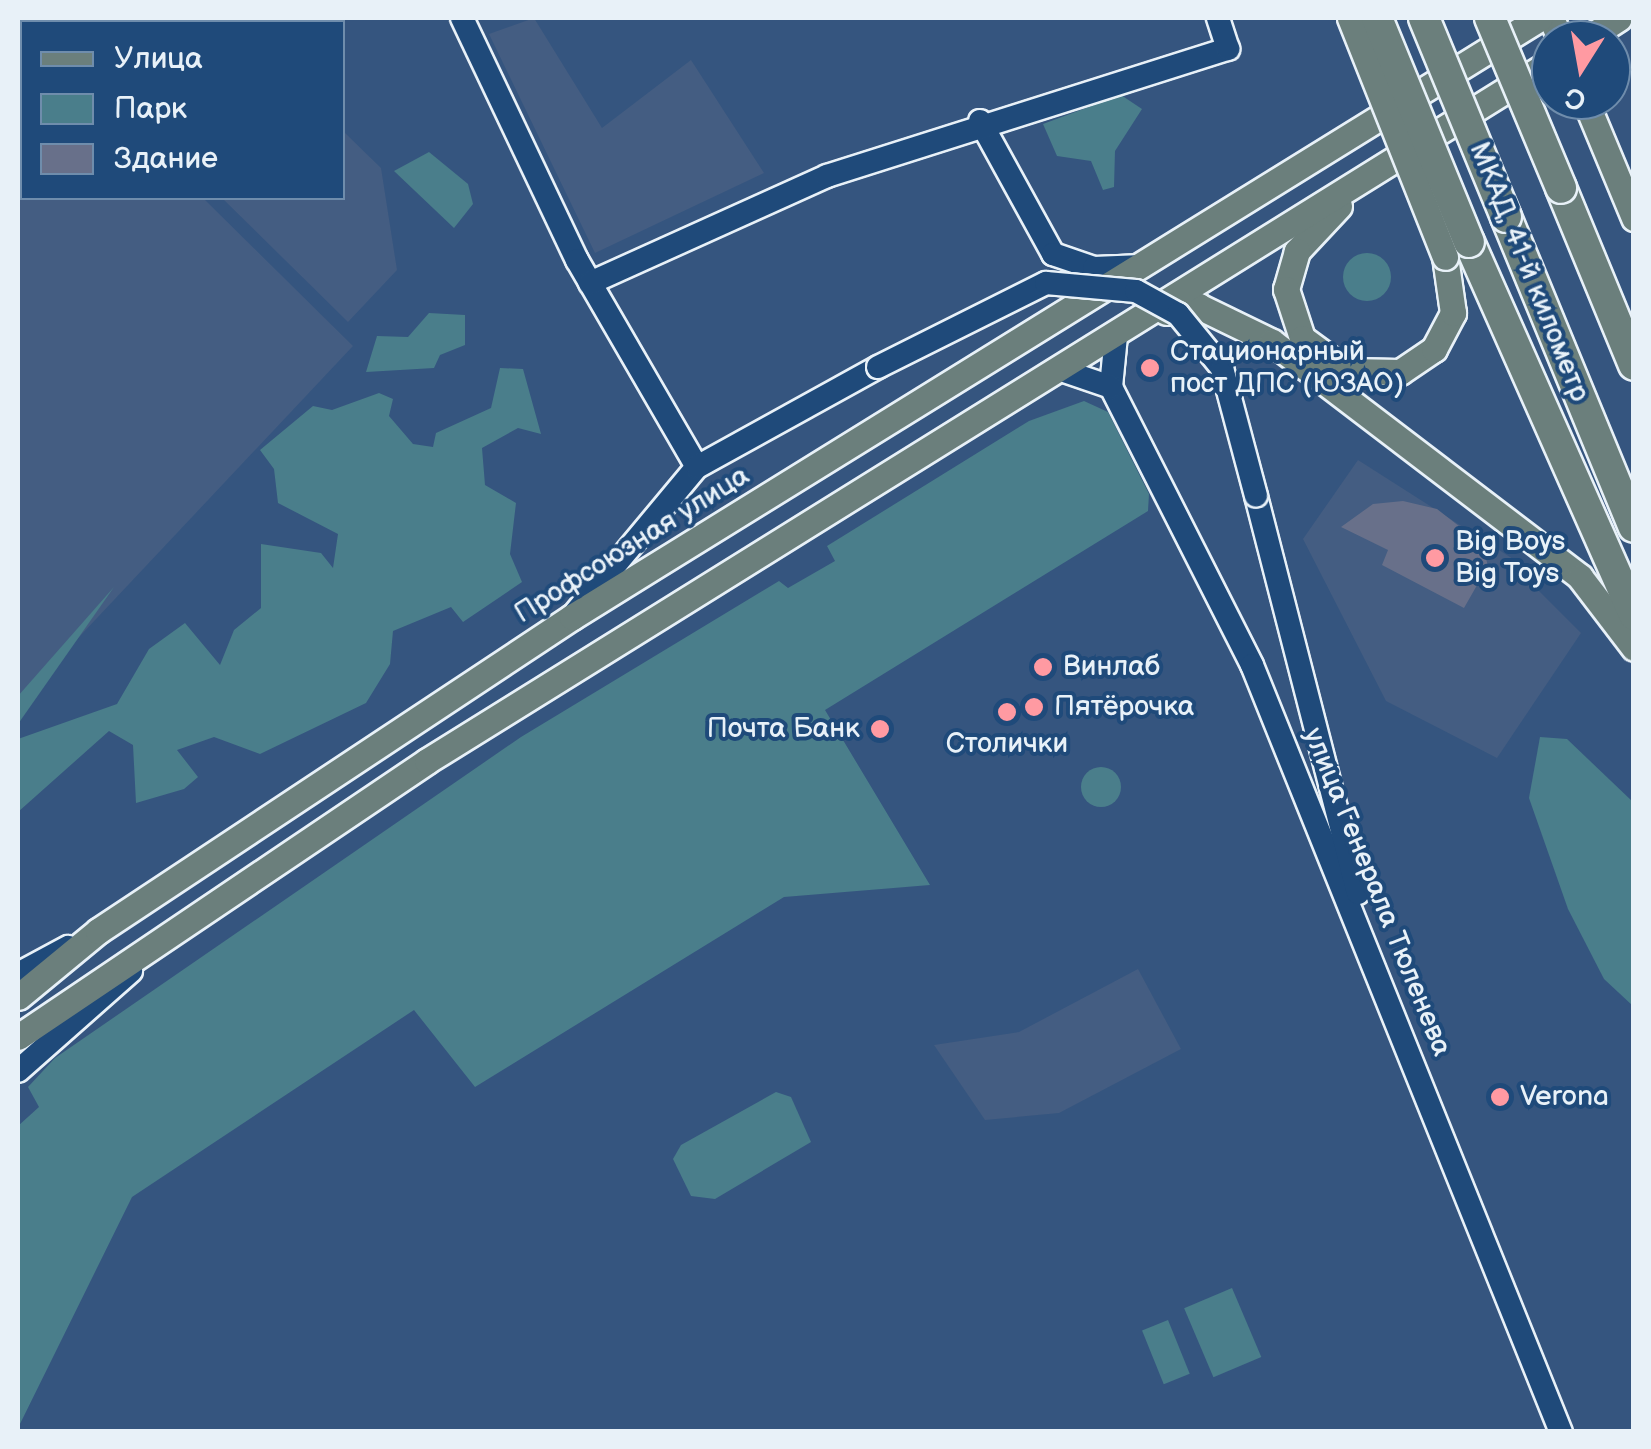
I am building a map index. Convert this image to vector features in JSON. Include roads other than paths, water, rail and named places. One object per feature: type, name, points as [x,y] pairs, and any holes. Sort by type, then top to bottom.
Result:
[{"type":"highway","points":[[1376,18],[1457,249],[1532,385],[1634,614]]},
{"type":"highway","name":"МКАД, 41-й километр","points":[[1424,18],[1634,527]]},
{"type":"highway","points":[[1490,18],[1634,365]]},
{"type":"main road","points":[[1350,18],[1399,138],[1457,249],[1453,313],[1424,359],[1373,376],[1311,348],[1286,302],[1291,263],[1367,177]]},
{"type":"main road","name":"Профсоюзная улица","points":[[18,997],[98,931],[572,617],[1145,266],[1212,229],[1540,18]]},
{"type":"main road","points":[[18,1037],[205,903],[1531,74]]},
{"type":"main road","points":[[1594,120],[1634,218]]},
{"type":"main road","points":[[1127,329],[1198,306],[1248,326],[1580,576],[1634,648]]},
{"type":"street","points":[[462,18],[590,283],[697,467]]},
{"type":"street","points":[[590,283],[827,176],[980,121],[1228,48],[1218,18]]},
{"type":"street","points":[[980,121],[1052,254],[1094,268],[1145,266]]},
{"type":"street","points":[[572,617],[697,467],[878,367],[1046,283],[1136,291],[1178,314],[1222,368],[1370,940]]},
{"type":"street","points":[[1060,370],[1111,387],[1127,329]]},
{"type":"street","name":"улица Генерала Тюленева","points":[[1111,387],[1252,665],[1370,940],[1562,1432]]},
{"type":"street","points":[[18,1071],[205,903]]},
{"type":"street","name":"Профсоюзная улица","points":[[18,974],[98,931]]},
{"type":"place","name":"Стационарный пост ДПС (ЮЗАО)","points":[[1150,368]]},
{"type":"place","name":"Big Boys Big Toys","points":[[1435,558]]},
{"type":"place","name":"Винлаб","points":[[1043,667]]},
{"type":"place","name":"Пятёрочка","points":[[1034,707]]},
{"type":"place","name":"Столички","points":[[1007,712]]},
{"type":"place","name":"Почта Банк","points":[[880,729]]},
{"type":"place","name":"Verona","points":[[1500,1097]]}]
